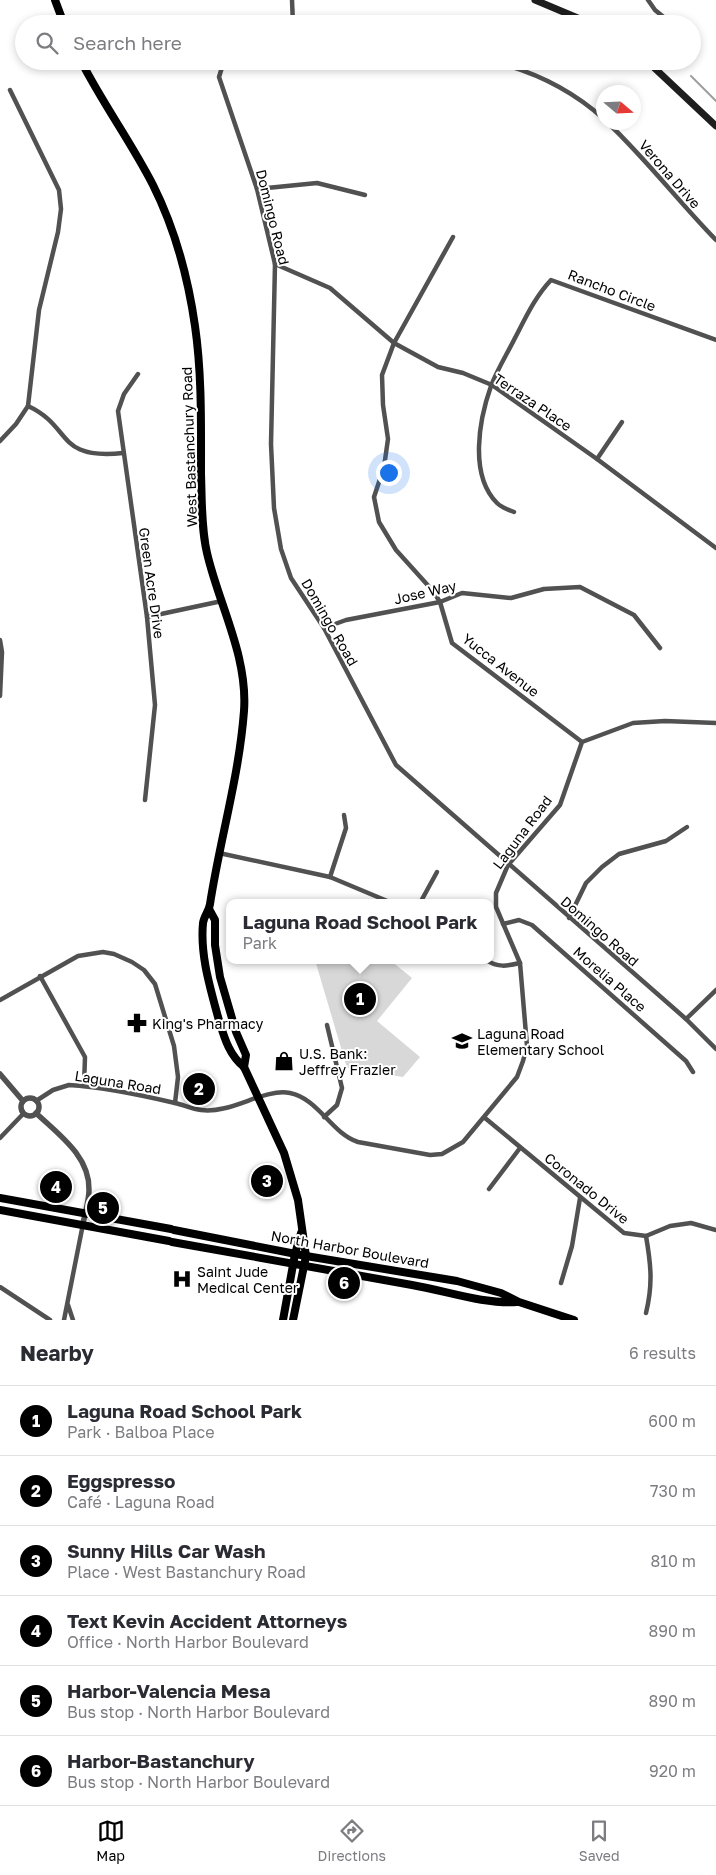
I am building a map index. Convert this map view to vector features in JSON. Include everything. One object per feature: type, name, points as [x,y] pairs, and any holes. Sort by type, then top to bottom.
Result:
[{"type":"main road","points":[[55,0],[61,15]]},
{"type":"main road","points":[[535,0],[571,15]]},
{"type":"main road","name":"West Bastanchury Road","points":[[86,70],[152,184],[166,212],[181,255],[196,327],[200,389],[202,516],[207,553],[236,644],[245,702],[241,750],[209,909],[203,920],[203,947],[208,980],[224,1037],[233,1058],[244,1067],[289,1168],[298,1200],[306,1256],[293,1320]]},
{"type":"main road","points":[[657,70],[716,126]]},
{"type":"main road","name":"West Bastanchury Road","points":[[209,909],[215,920],[215,945],[220,977],[236,1032],[246,1056],[244,1067]]},
{"type":"main road","name":"North Harbor Boulevard","points":[[0,1198],[294,1254],[457,1281],[501,1293],[519,1302],[574,1320]]},
{"type":"main road","name":"North Harbor Boulevard","points":[[0,1210],[83,1224],[294,1266],[423,1287],[498,1303],[519,1302]]},
{"type":"main road","points":[[283,1320],[294,1266],[294,1254],[302,1231]]},
{"type":"street","points":[[292,0],[293,15]]},
{"type":"street","points":[[648,0],[661,15]]},
{"type":"street","name":"Domingo Road","points":[[221,70],[219,77],[257,189],[275,264],[271,444],[274,508],[281,549],[291,578],[324,628],[396,765],[568,918],[686,1019],[716,1049]]},
{"type":"street","points":[[520,70],[555,84],[580,99],[596,112]]},
{"type":"street","points":[[0,441],[16,424],[28,406],[39,310],[58,232],[61,209],[59,190],[10,90]]},
{"type":"street","name":"Verona Drive","points":[[615,130],[716,240]]},
{"type":"street","points":[[257,189],[317,183],[365,195]]},
{"type":"street","name":"Yucca Avenue","points":[[453,236],[394,343],[382,375],[383,405],[388,439],[384,467],[374,497],[378,522],[396,550],[433,591],[440,602],[452,644],[582,742]]},
{"type":"street","name":"Terraza Place","points":[[275,264],[330,288],[394,343],[438,367],[492,385],[597,459],[716,548]]},
{"type":"street","name":"Rancho Circle","points":[[514,512],[499,505],[491,495],[482,474],[479,452],[482,416],[492,385],[538,294],[551,280],[716,340]]},
{"type":"street","name":"Green Acre Drive","points":[[138,374],[124,394],[118,411],[147,617],[155,705],[145,800]]},
{"type":"street","points":[[28,406],[43,413],[70,445],[87,454],[123,453]]},
{"type":"street","points":[[597,459],[622,422]]},
{"type":"street","name":"Jose Way","points":[[324,628],[346,620],[440,602],[462,593],[512,598],[544,589],[580,587],[634,615],[660,648]]},
{"type":"street","points":[[147,617],[222,602]]},
{"type":"street","points":[[0,640],[2,652],[0,696]]},
{"type":"street","points":[[582,742],[603,732],[633,724],[665,721],[716,724]]},
{"type":"street","name":"Laguna Road","points":[[36,1101],[53,1090],[69,1085],[84,1086],[175,1103],[201,1110],[242,1105],[257,1098],[280,1092],[291,1093],[311,1104],[338,1132],[353,1140],[430,1155],[442,1154],[454,1149],[485,1118],[517,1077],[527,1046],[520,963],[496,907],[496,892],[508,865],[560,804],[582,742]]},
{"type":"street","points":[[330,877],[346,828],[344,815]]},
{"type":"street","points":[[568,918],[586,883],[602,866],[619,854],[666,841],[687,826]]},
{"type":"street","points":[[219,854],[283,865],[330,877],[382,899]]},
{"type":"street","points":[[422,899],[437,872]]},
{"type":"street","name":"Morelia Place","points":[[503,924],[519,920],[532,925],[686,1061],[693,1072]]},
{"type":"street","points":[[0,1000],[78,956],[92,952],[114,954],[144,970],[155,984],[174,1046],[178,1076],[175,1103]]},
{"type":"street","points":[[492,964],[495,966],[508,966],[520,963]]},
{"type":"street","points":[[40,976],[85,1057],[84,1086]]},
{"type":"street","points":[[686,1019],[716,990]]},
{"type":"street","points":[[324,1116],[337,1105],[342,1088],[327,1025]]},
{"type":"street","points":[[0,1074],[23,1101]]},
{"type":"street","points":[[23,1101],[30,1098],[36,1101],[38,1106],[36,1113],[31,1116],[23,1114]]},
{"type":"street","points":[[23,1101],[21,1109],[23,1114]]},
{"type":"street","points":[[36,1113],[72,1147],[88,1173],[90,1190],[64,1320]]},
{"type":"street","points":[[0,1138],[23,1114]]},
{"type":"street","name":"Coronado Drive","points":[[485,1118],[624,1233],[646,1236]]},
{"type":"street","points":[[489,1189],[520,1148]]},
{"type":"street","points":[[561,1283],[572,1246],[580,1198]]},
{"type":"street","points":[[646,1313],[651,1292],[652,1271],[646,1236],[670,1226],[691,1223],[716,1230]]},
{"type":"street","points":[[0,1287],[50,1320]]},
{"type":"street","points":[[68,1305],[74,1320]]},
{"type":"shaded area","points":[[316,964],[395,964],[412,978],[377,1021],[420,1057],[403,1077],[347,1068]]},
{"type":"waterway","points":[[691,76],[716,101]]},
{"type":"place","name":"Laguna Road School Park","points":[[360,999]]},
{"type":"place","name":"King's Pharmacy","points":[[137,1023]]},
{"type":"place","name":"Laguna Road Elementary School","points":[[462,1041]]},
{"type":"place","name":"U.S. Bank: Jeffrey Frazier","points":[[284,1061]]},
{"type":"place","name":"Eggspresso","points":[[199,1089]]},
{"type":"place","name":"Sunny Hills Car Wash","points":[[267,1181]]},
{"type":"place","name":"Text Kevin Accident Attorneys","points":[[56,1187]]},
{"type":"place","name":"Harbor-Valencia Mesa","points":[[103,1208]]},
{"type":"place","name":"Saint Jude Medical Center","points":[[182,1279]]},
{"type":"place","name":"Harbor-Bastanchury","points":[[344,1283]]}]
